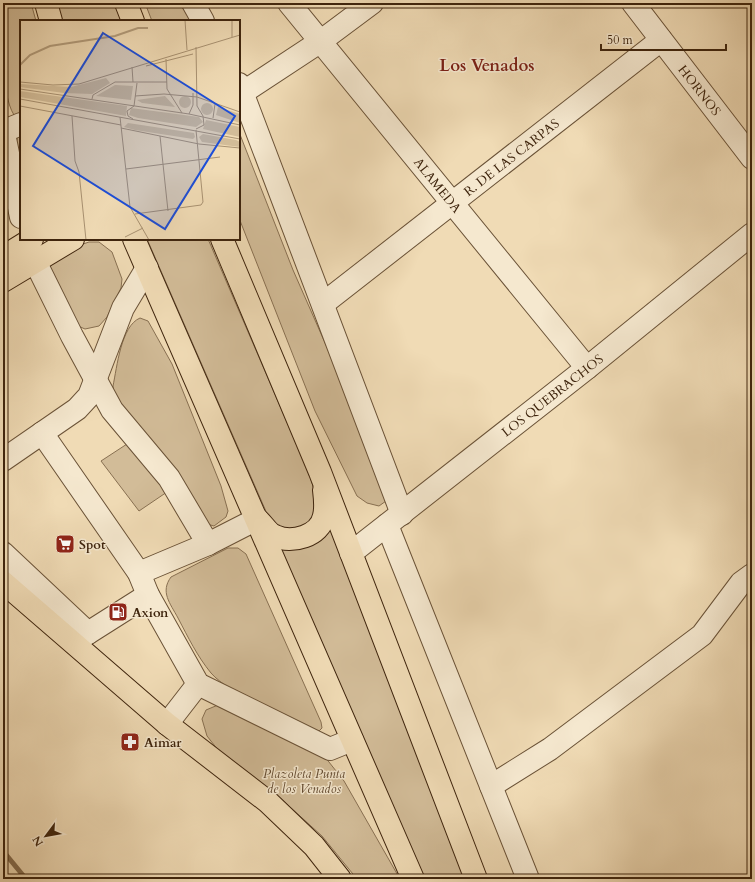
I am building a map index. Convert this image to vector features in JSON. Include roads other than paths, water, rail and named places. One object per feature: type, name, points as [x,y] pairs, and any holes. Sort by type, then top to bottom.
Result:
[{"type":"main road","points":[[46,3],[51,20]]},
{"type":"main road","points":[[126,3],[132,20]]},
{"type":"main road","points":[[3,258],[29,246],[67,240]]},
{"type":"main road","points":[[134,240],[413,879]]},
{"type":"main road","points":[[222,240],[320,472],[476,879]]},
{"type":"main road","points":[[3,281],[29,246]]},
{"type":"main road","points":[[257,519],[274,536],[288,540],[303,537],[314,531],[324,517],[325,496],[320,472]]},
{"type":"main road","points":[[3,582],[81,638],[167,724],[268,802],[314,846],[340,879]]},
{"type":"street","points":[[193,3],[202,20]]},
{"type":"street","name":"ALAMEDA","points":[[290,3],[587,368]]},
{"type":"street","points":[[372,3],[321,41],[240,90],[324,303],[395,519],[491,786],[528,879]]},
{"type":"street","name":"HORNOS","points":[[633,3],[752,158]]},
{"type":"street","name":"R. DE LAS CARPAS","points":[[324,303],[661,40]]},
{"type":"street","points":[[9,128],[20,210]]},
{"type":"street","name":"LOS QUEBRACHOS","points":[[351,553],[587,368],[752,234]]},
{"type":"street","points":[[29,246],[95,380],[112,410],[168,478],[208,544]]},
{"type":"street","points":[[3,460],[77,410],[89,396],[123,308],[146,268]]},
{"type":"street","points":[[42,433],[139,573],[148,595],[198,684],[330,749],[352,740]]},
{"type":"street","points":[[139,573],[208,544],[257,519]]},
{"type":"street","points":[[3,553],[81,638],[148,595]]},
{"type":"street","points":[[491,786],[550,749],[702,635],[741,584],[752,575]]},
{"type":"street","points":[[167,724],[198,684]]},
{"type":"waterway","points":[[3,851],[26,879]]},
{"type":"place","name":"Spot","points":[[65,544]]},
{"type":"place","name":"Axion","points":[[118,612]]},
{"type":"place","name":"Aimar","points":[[130,742]]},
{"type":"district","name":"Los Venados","points":[[487,65]]},
{"type":"park label","name":"Plazoleta Punta de los Venados","points":[[304,780]]}]
